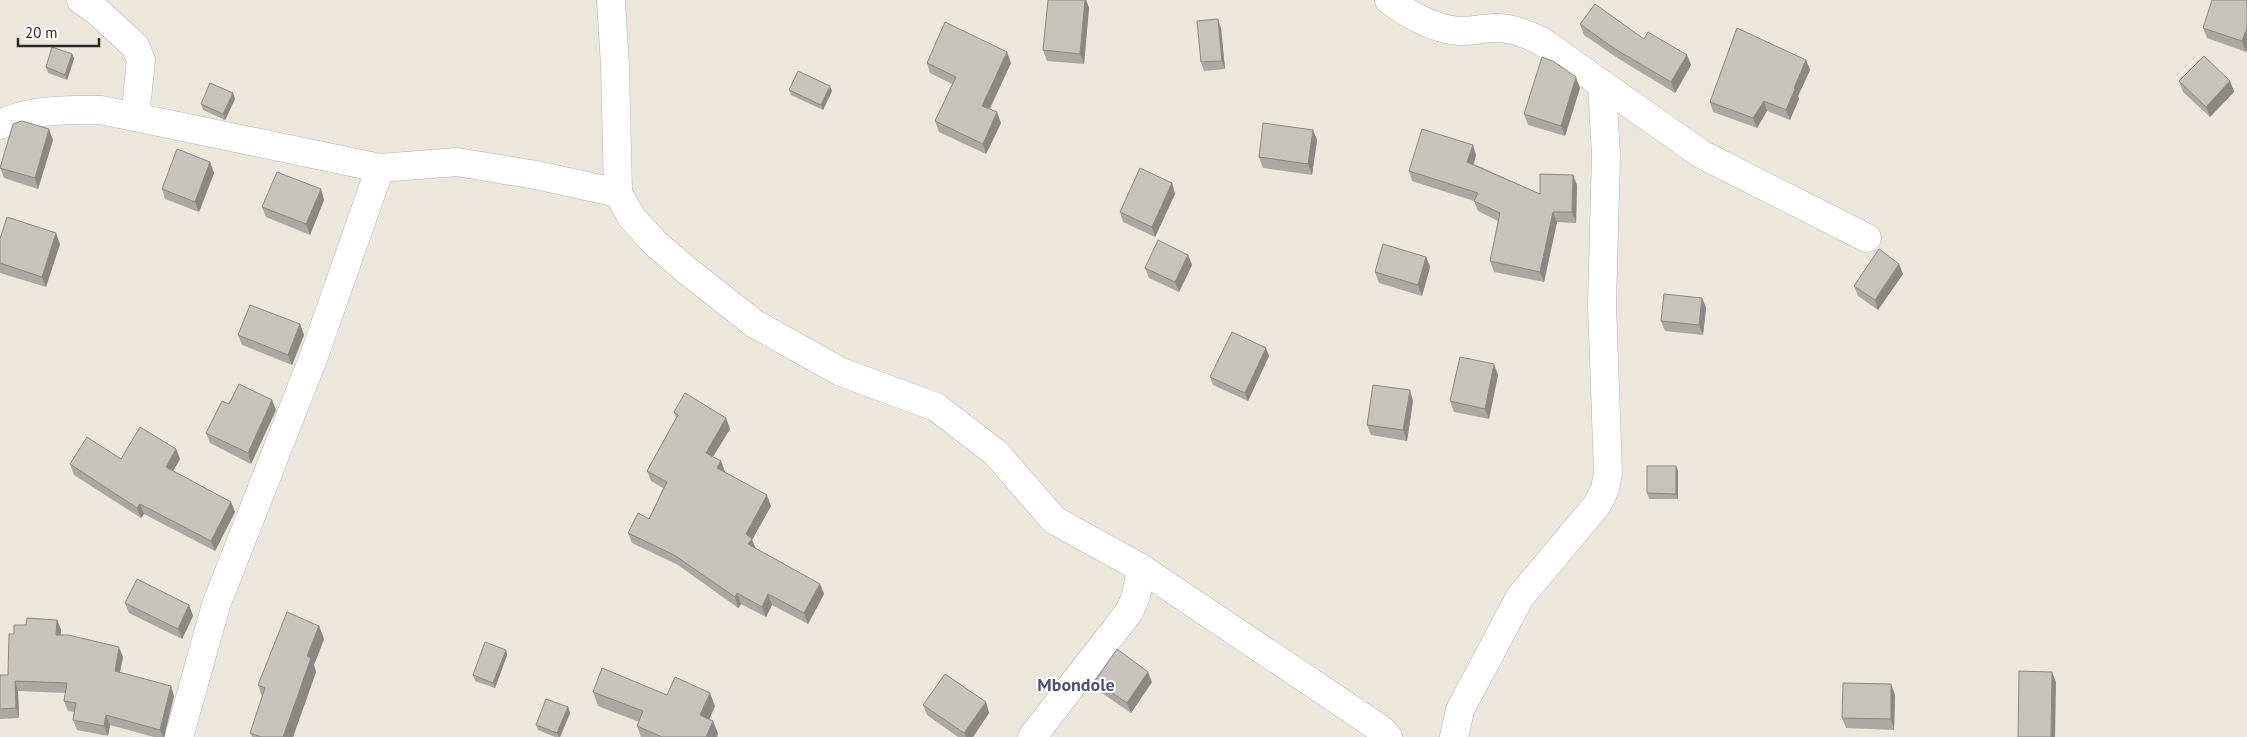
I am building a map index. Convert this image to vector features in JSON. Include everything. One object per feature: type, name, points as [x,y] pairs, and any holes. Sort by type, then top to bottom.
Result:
[{"type":"street","points":[[81,0],[98,10],[139,52],[140,68],[135,117]]},
{"type":"street","points":[[610,0],[616,66],[618,193],[632,218],[656,244],[685,270],[755,324],[841,372],[936,407],[996,453],[1054,520],[1141,568],[1382,730],[1388,737]]},
{"type":"street","points":[[1390,0],[1408,14],[1432,25],[1460,31],[1496,28],[1516,30],[1541,41],[1602,86],[1701,154],[1867,238]]},
{"type":"street","points":[[1454,737],[1460,710],[1520,597],[1597,505],[1605,489],[1608,473],[1602,302],[1606,155],[1602,86]]},
{"type":"street","points":[[0,125],[7,120],[73,110],[101,110],[380,168],[457,162],[536,175],[618,193]]},
{"type":"street","points":[[180,737],[216,605],[314,356],[380,168]]},
{"type":"street","points":[[1032,737],[1129,612],[1136,596],[1141,568]]},
{"type":"building","points":[[1048,0],[1085,0],[1080,54],[1043,50]]},
{"type":"building","points":[[2212,0],[2247,0],[2247,28],[2242,41],[2203,28]]},
{"type":"building","points":[[1595,4],[1644,39],[1648,32],[1687,55],[1671,82],[1615,49],[1580,24]]},
{"type":"building","points":[[1218,19],[1222,61],[1201,62],[1197,21]]},
{"type":"building","points":[[945,22],[1007,52],[982,106],[997,112],[983,144],[935,121],[956,77],[927,63]]},
{"type":"building","points":[[1737,28],[1806,60],[1786,110],[1764,101],[1753,118],[1710,102]]},
{"type":"building","points":[[52,47],[72,54],[65,75],[46,67]]},
{"type":"building","points":[[2204,56],[2230,81],[2206,107],[2179,81]]},
{"type":"building","points":[[1542,57],[1553,61],[1576,77],[1561,126],[1524,114]]},
{"type":"building","points":[[798,71],[830,86],[821,105],[789,90]]},
{"type":"building","points":[[210,83],[233,93],[223,114],[201,104]]},
{"type":"building","points":[[22,121],[49,129],[35,178],[0,168],[13,124]]},
{"type":"building","points":[[1263,123],[1313,130],[1308,164],[1259,157]]},
{"type":"building","points":[[1422,129],[1473,145],[1467,162],[1540,194],[1540,174],[1573,175],[1572,212],[1553,212],[1540,272],[1490,261],[1500,213],[1474,201],[1478,193],[1409,171]]},
{"type":"building","points":[[177,149],[210,162],[195,202],[162,189]]},
{"type":"building","points":[[1140,168],[1172,183],[1152,227],[1120,212]]},
{"type":"building","points":[[277,172],[321,189],[306,224],[262,207]]},
{"type":"building","points":[[7,217],[56,233],[42,277],[0,263],[0,239]]},
{"type":"building","points":[[1158,240],[1188,255],[1175,282],[1145,268]]},
{"type":"building","points":[[1383,244],[1426,257],[1418,285],[1375,272]]},
{"type":"building","points":[[1879,249],[1899,264],[1875,300],[1854,286]]},
{"type":"building","points":[[1664,294],[1702,298],[1699,325],[1661,321]]},
{"type":"building","points":[[250,305],[300,324],[288,355],[238,335]]},
{"type":"building","points":[[1232,332],[1266,348],[1245,393],[1210,377]]},
{"type":"building","points":[[1460,357],[1494,364],[1485,409],[1450,401]]},
{"type":"building","points":[[239,384],[272,400],[248,453],[206,433],[222,401],[229,404]]},
{"type":"building","points":[[1373,385],[1410,390],[1403,430],[1367,425]]},
{"type":"building","points":[[685,393],[726,418],[706,453],[721,461],[717,468],[767,495],[746,534],[752,539],[748,544],[820,584],[804,613],[768,594],[762,607],[737,593],[735,597],[674,555],[628,533],[638,513],[649,519],[667,482],[647,471],[678,415],[674,412]]},
{"type":"building","points":[[140,427],[176,449],[166,467],[231,502],[211,541],[140,504],[137,508],[70,464],[87,437],[121,459]]},
{"type":"building","points":[[1647,466],[1676,466],[1676,494],[1647,493]]},
{"type":"building","points":[[137,579],[189,605],[178,629],[125,603]]},
{"type":"building","points":[[287,612],[319,626],[307,656],[311,658],[283,737],[261,737],[250,733],[265,688],[258,685]]},
{"type":"building","points":[[27,618],[57,620],[56,635],[68,635],[119,647],[115,671],[171,686],[160,730],[106,715],[104,726],[73,720],[76,703],[64,701],[67,683],[15,681],[16,708],[0,709],[0,675],[8,675],[9,634],[14,634],[14,625],[26,625]]},
{"type":"building","points":[[485,642],[506,650],[493,683],[473,675]]},
{"type":"building","points":[[1117,649],[1148,672],[1127,703],[1095,681]]},
{"type":"building","points":[[602,668],[667,695],[675,677],[710,693],[700,715],[713,721],[706,737],[662,737],[637,726],[643,711],[593,692]]},
{"type":"building","points":[[2019,671],[2052,672],[2051,737],[2018,737]]},
{"type":"building","points":[[945,674],[986,702],[964,733],[923,705]]},
{"type":"building","points":[[1843,683],[1891,684],[1891,719],[1842,718]]},
{"type":"building","points":[[546,699],[568,707],[557,733],[536,725]]},
{"type":"district","name":"Mbondole","points":[[1076,684]]}]
